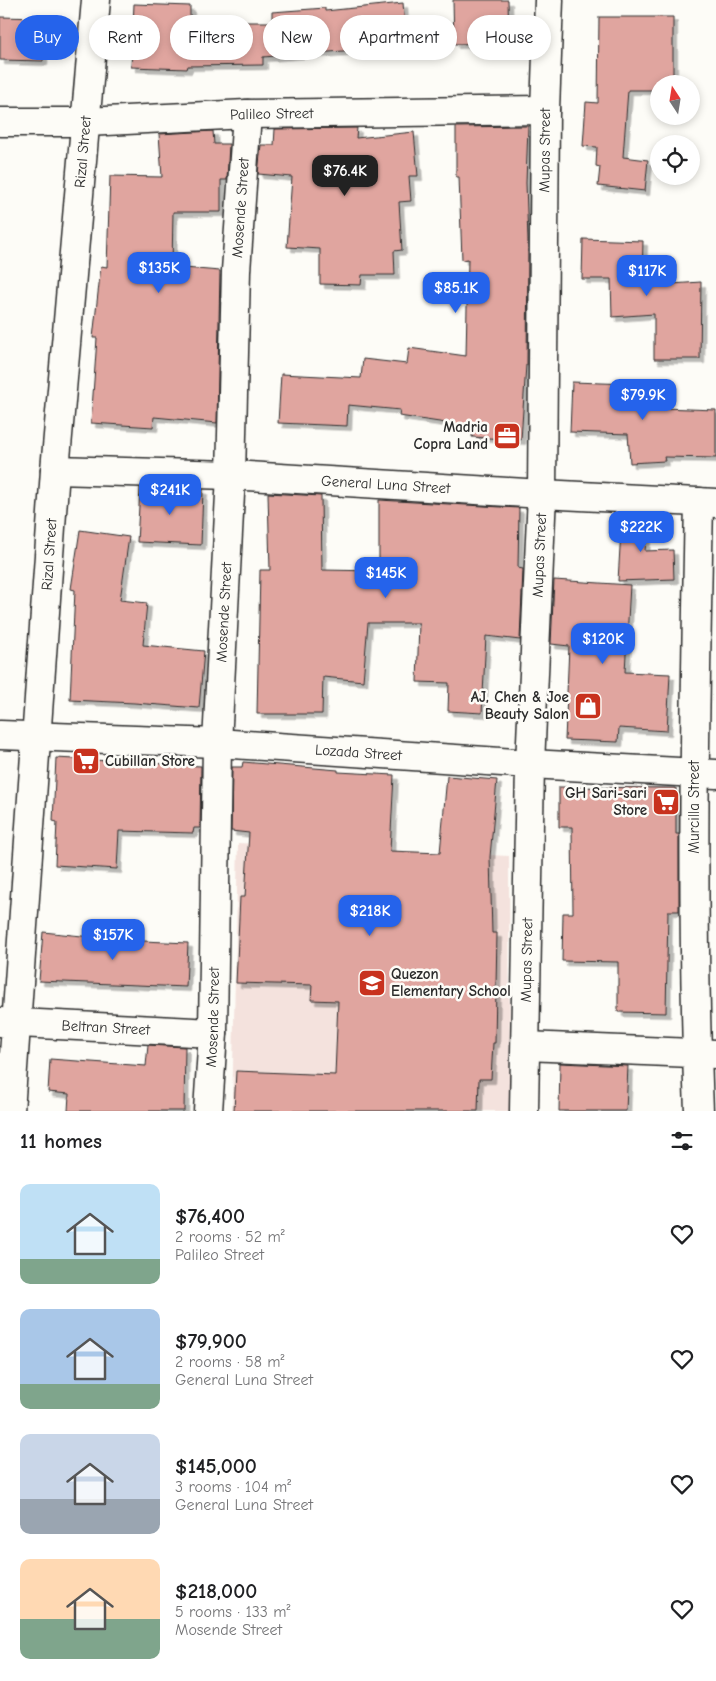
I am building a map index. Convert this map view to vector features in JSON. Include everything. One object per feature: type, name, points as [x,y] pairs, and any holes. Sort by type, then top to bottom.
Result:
[{"type":"street","name":"Rizal Street","points":[[10,1111],[8,1022],[36,736],[55,470],[96,0]]},
{"type":"street","name":"Mupas Street","points":[[524,1111],[530,764],[542,494],[545,110],[549,0]]},
{"type":"street","name":"Palileo Street","points":[[0,122],[86,122],[248,114],[545,110]]},
{"type":"street","name":"Mosende Street","points":[[208,1111],[213,1032],[217,743],[231,475],[236,271],[248,114]]},
{"type":"street","name":"General Luna Street","points":[[55,470],[231,475],[707,503]]},
{"type":"street","name":"Murcilla Street","points":[[699,1111],[706,1054],[705,773],[707,503]]},
{"type":"street","name":"Lozada Street","points":[[0,735],[217,743],[530,764],[705,773]]},
{"type":"street","name":"Beltran Street","points":[[8,1022],[213,1032]]},
{"type":"street","points":[[526,1046],[706,1054]]},
{"type":"shaded area","name":"Quezon Elementary School","points":[[238,843],[509,856],[510,1111],[232,1111]]},
{"type":"building","points":[[453,0],[508,0],[508,15],[467,15],[467,44],[457,44],[457,15],[453,15]]},
{"type":"building","points":[[403,3],[404,15],[340,15],[340,51],[330,52],[330,15],[272,15],[272,12],[325,8],[325,11]]},
{"type":"building","points":[[134,4],[190,6],[190,15],[170,15],[170,60],[253,60],[253,22],[263,22],[263,65],[188,66],[187,69],[131,67],[131,60],[160,60],[160,15],[133,15]]},
{"type":"building","points":[[0,17],[15,17],[15,60],[43,61],[0,60]]},
{"type":"building","points":[[599,17],[673,17],[673,75],[650,75],[650,90],[628,90],[623,157],[648,160],[645,191],[598,186],[600,167],[596,166],[597,147],[583,146],[586,102],[598,103]]},
{"type":"building","points":[[528,126],[526,183],[528,241],[527,365],[521,440],[472,437],[473,427],[399,416],[400,410],[348,405],[347,426],[278,423],[281,374],[361,378],[363,359],[407,364],[409,348],[466,356],[468,259],[462,260],[459,177],[456,177],[456,127]]},
{"type":"building","points":[[357,128],[356,138],[414,132],[418,176],[409,176],[411,201],[399,202],[402,250],[394,251],[395,275],[362,275],[361,285],[320,284],[320,249],[287,247],[292,177],[258,174],[261,145],[274,145],[275,129]]},
{"type":"building","points":[[213,131],[214,144],[229,144],[227,180],[221,180],[221,212],[173,212],[172,267],[220,271],[217,423],[154,417],[153,427],[91,423],[97,338],[93,338],[101,266],[107,267],[110,176],[162,177],[159,134]]},
{"type":"building","points":[[583,239],[643,241],[642,286],[701,282],[700,359],[654,359],[654,314],[612,317],[611,279],[582,279]]},
{"type":"building","points":[[572,382],[660,385],[662,408],[716,410],[716,458],[664,457],[665,461],[630,463],[628,434],[570,432]]},
{"type":"building","points":[[140,488],[203,490],[201,545],[137,542]]},
{"type":"building","points":[[268,493],[321,496],[322,570],[379,571],[379,500],[519,508],[518,568],[523,569],[520,640],[486,636],[482,713],[448,711],[449,683],[417,682],[419,623],[368,623],[363,681],[323,677],[322,714],[257,714],[260,570],[270,570]]},
{"type":"building","points":[[622,514],[648,515],[645,551],[673,550],[674,579],[618,581]]},
{"type":"building","points":[[80,530],[129,537],[120,600],[147,603],[143,645],[204,651],[199,708],[70,700],[75,590],[71,589]]},
{"type":"building","points":[[554,580],[630,585],[625,672],[670,674],[667,731],[619,728],[618,742],[565,740],[569,646],[551,644]]},
{"type":"building","points":[[56,758],[201,766],[200,828],[194,828],[193,833],[119,831],[117,869],[55,865],[57,822],[53,821]]},
{"type":"building","name":"Quezon Elementary School","points":[[243,762],[338,770],[338,772],[394,775],[390,851],[440,853],[447,776],[497,780],[490,857],[492,933],[497,933],[495,1043],[493,1043],[491,1079],[479,1079],[478,1111],[234,1111],[236,1071],[335,1075],[338,1001],[311,1000],[312,985],[236,983],[240,897],[245,897],[249,833],[231,831],[232,767],[242,767]]},
{"type":"building","points":[[559,787],[676,788],[676,834],[679,834],[679,911],[668,911],[666,1013],[618,1012],[618,962],[562,961],[563,913],[573,913],[572,827],[559,827]]},
{"type":"building","points":[[43,932],[121,940],[188,943],[186,987],[39,981]]},
{"type":"building","points":[[148,1045],[185,1047],[184,1111],[68,1111],[69,1094],[48,1092],[50,1059],[146,1066]]},
{"type":"building","points":[[560,1063],[628,1066],[626,1111],[559,1111]]},
{"type":"place","name":"Madria Copra Land","points":[[507,436]]},
{"type":"place","name":"AJ, Chen & Joe Beauty Salon","points":[[588,706]]},
{"type":"place","name":"Cubillan Store","points":[[86,761]]},
{"type":"place","name":"GH Sari-sari Store","points":[[666,802]]},
{"type":"place","name":"Quezon Elementary School","points":[[372,983]]}]
